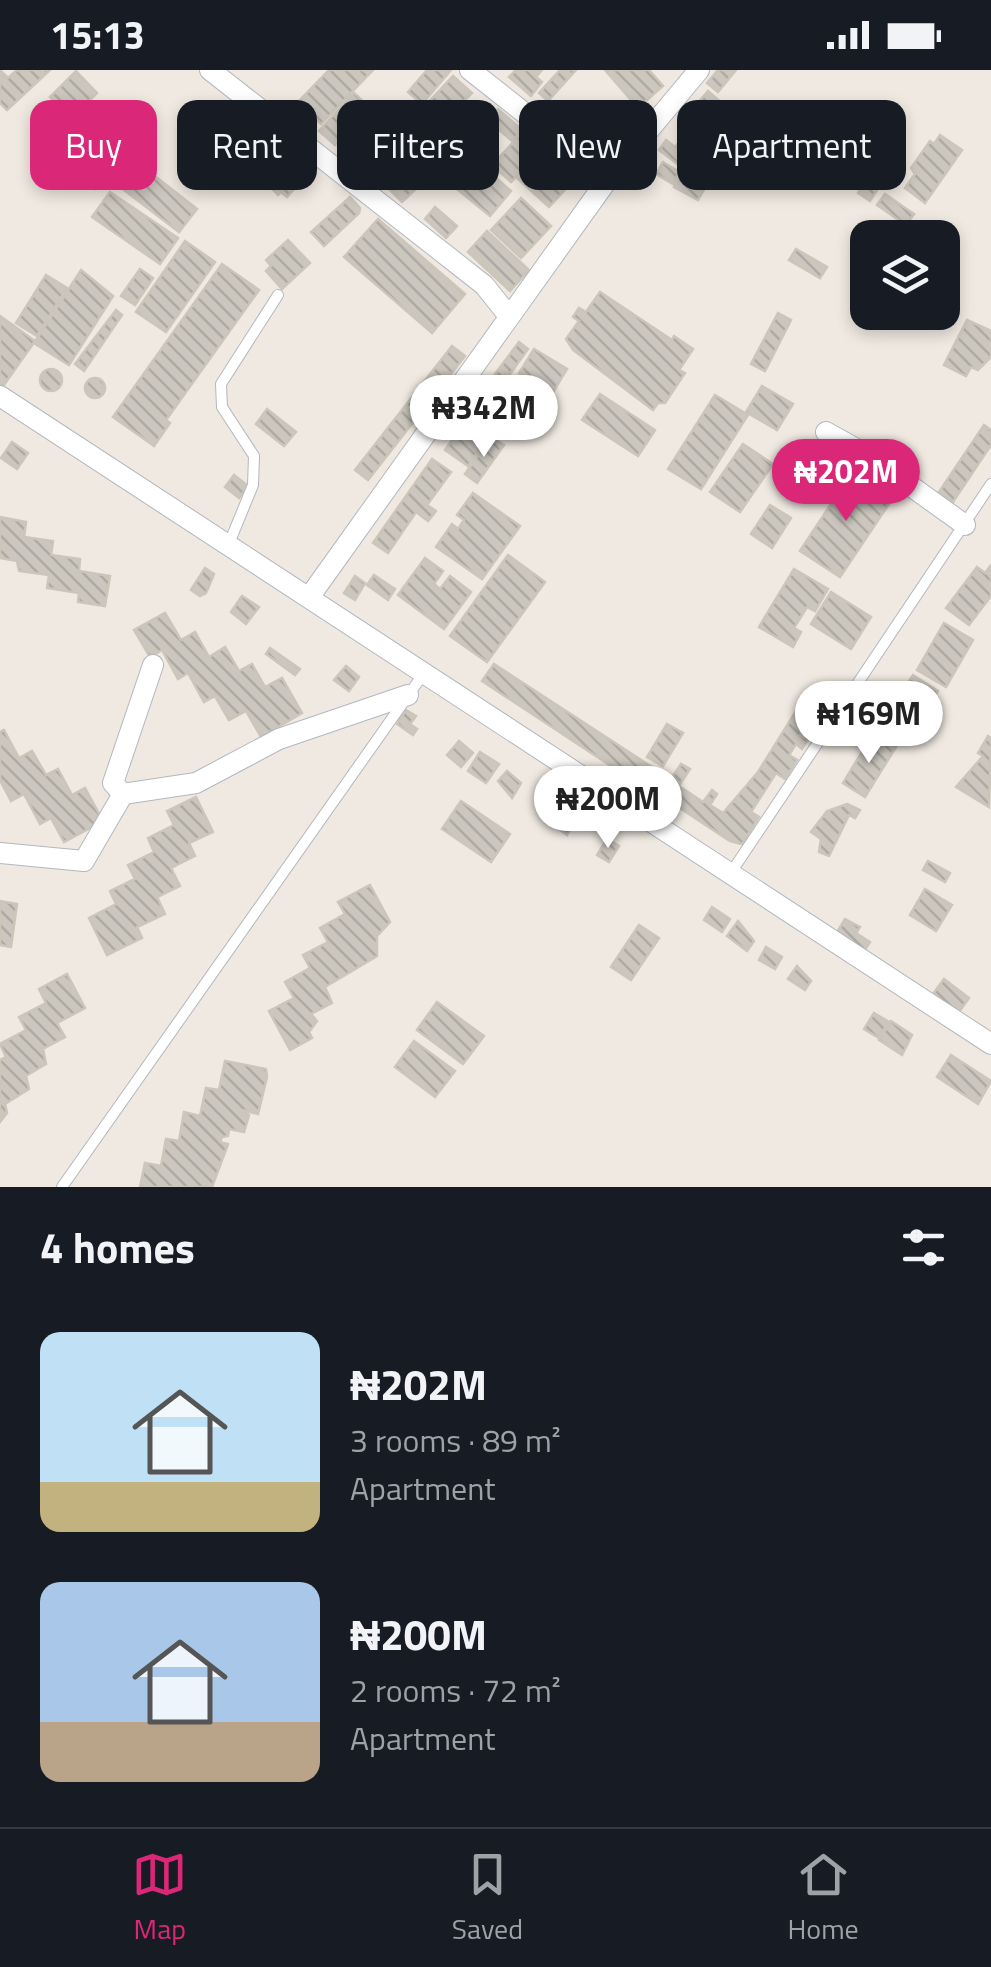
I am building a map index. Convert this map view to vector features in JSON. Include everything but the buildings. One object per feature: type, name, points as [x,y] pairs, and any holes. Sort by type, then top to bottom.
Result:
[{"type":"street","points":[[210,70],[484,285],[508,315]]},
{"type":"street","points":[[470,70],[519,108]]},
{"type":"street","points":[[657,119],[698,70]]},
{"type":"street","points":[[310,596],[599,190]]},
{"type":"street","points":[[0,396],[991,1044]]},
{"type":"street","points":[[826,432],[869,456],[965,525]]},
{"type":"street","points":[[123,794],[113,783],[153,665]]},
{"type":"street","points":[[123,794],[196,783],[279,739],[408,696]]},
{"type":"street","points":[[0,854],[84,861],[123,794]]},
{"type":"lane","points":[[228,547],[253,485],[254,456],[222,408],[221,384],[278,296]]},
{"type":"lane","points":[[730,874],[991,484]]},
{"type":"lane","points":[[62,1187],[424,673]]}]
